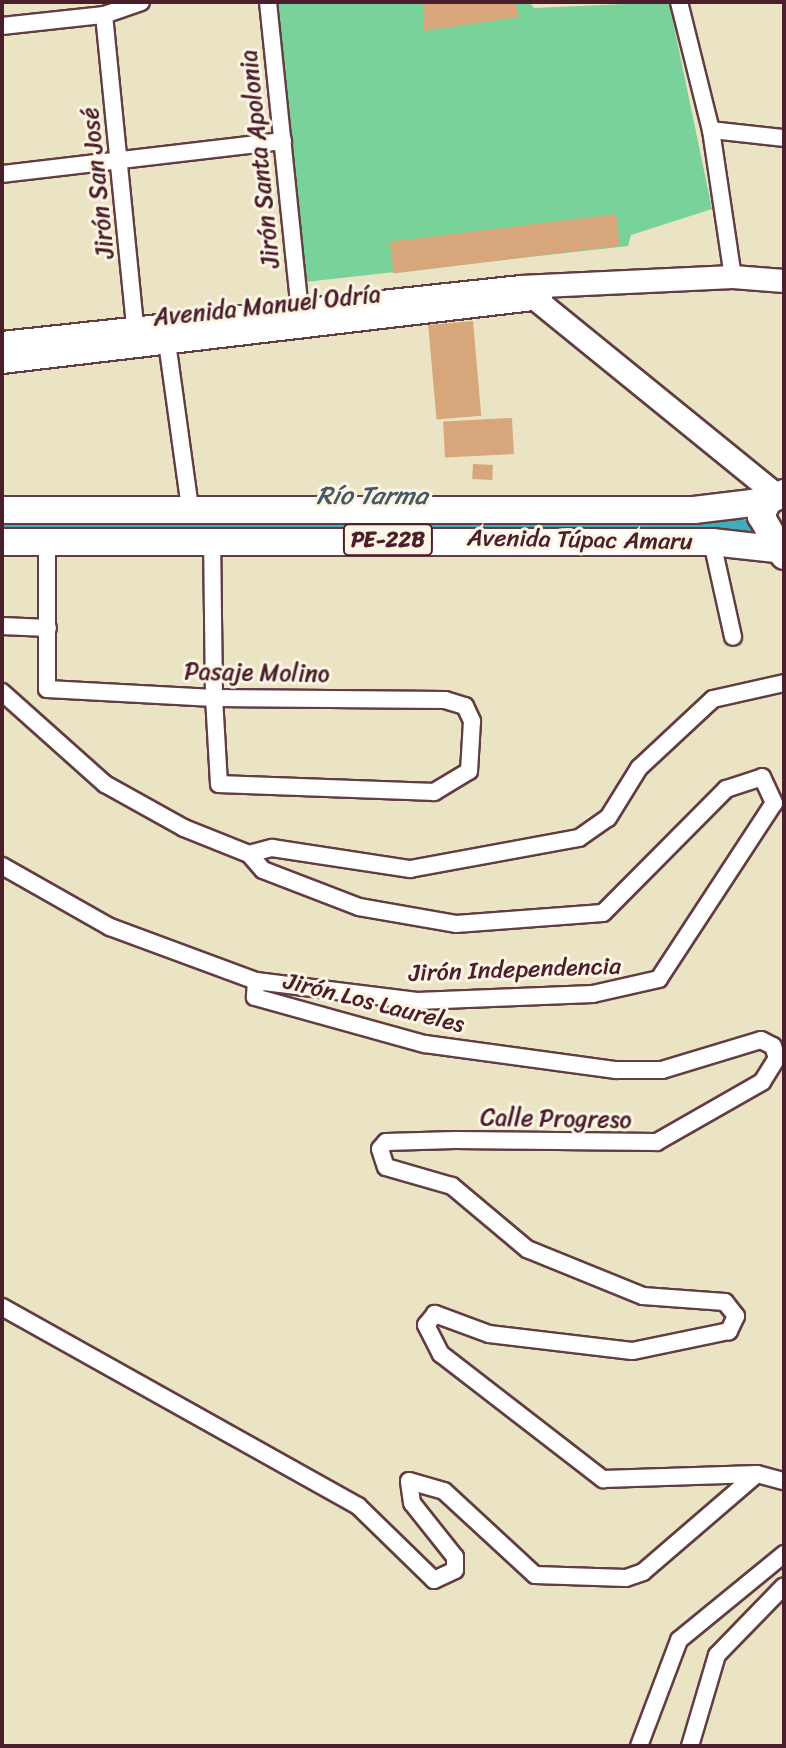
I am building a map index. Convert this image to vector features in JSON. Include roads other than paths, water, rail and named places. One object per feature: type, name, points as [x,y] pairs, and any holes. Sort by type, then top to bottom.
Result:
[{"type":"highway","name":"PE-22B","points":[[2,510],[694,510],[776,496]]},
{"type":"highway","name":"PE-22B","points":[[776,496],[763,528],[779,552]]},
{"type":"highway","name":"Avenida Túpac Amaru","points":[[2,542],[712,542],[779,552]]},
{"type":"main road","name":"Avenida Manuel Odría","points":[[2,343],[166,335],[584,285],[733,277],[784,281]]},
{"type":"main road","points":[[529,293],[776,496]]},
{"type":"main road","name":"Avenida Manuel Odría","points":[[166,335],[300,311],[370,312]]},
{"type":"main road","name":"Avenida Manuel Odría","points":[[2,362],[136,337]]},
{"type":"street","points":[[2,26],[104,15],[141,2]]},
{"type":"street","name":"Jirón Santa Apolonia","points":[[268,2],[300,311]]},
{"type":"street","points":[[679,2],[711,130],[733,277]]},
{"type":"street","name":"Jirón San José","points":[[104,15],[136,337]]},
{"type":"street","points":[[711,130],[784,138]]},
{"type":"street","points":[[2,174],[121,164],[283,141]]},
{"type":"street","points":[[166,335],[190,508]]},
{"type":"street","points":[[212,542],[214,698]]},
{"type":"street","points":[[712,542],[733,637]]},
{"type":"street","points":[[2,626],[48,628],[47,543]]},
{"type":"street","name":"Pasaje Molino","points":[[48,628],[47,689],[214,698],[445,700],[465,706],[472,721],[469,771],[434,792],[219,784],[214,698]]},
{"type":"street","points":[[2,692],[105,784],[184,828],[249,854],[272,848],[410,869],[579,838],[608,818],[639,768],[702,706],[784,683]]},
{"type":"street","name":"Jirón Independencia","points":[[249,854],[263,870],[393,915],[456,924],[591,917],[616,908],[688,821],[726,789],[762,777],[774,803],[659,979],[636,989],[417,1001],[256,981]]},
{"type":"street","name":"Jirón Los Laureles","points":[[2,866],[110,927],[256,981],[255,997],[425,1044],[616,1070],[662,1070],[761,1040],[773,1046]]},
{"type":"street","name":"Calle Progreso","points":[[757,1474],[603,1479],[441,1354],[426,1325],[435,1314],[489,1334],[632,1351],[729,1331],[736,1316],[725,1302],[643,1296],[527,1249],[452,1186],[386,1167],[380,1149],[386,1142],[657,1142],[762,1082],[777,1058],[773,1046]]},
{"type":"street","points":[[2,1307],[109,1370],[204,1414],[358,1506],[434,1580],[455,1570],[455,1557],[405,1489],[418,1478],[482,1522],[535,1575],[626,1578],[643,1572],[757,1474],[784,1481]]},
{"type":"street","points":[[639,1746],[679,1640],[784,1554]]},
{"type":"street","points":[[690,1746],[717,1655],[784,1586]]},
{"type":"waterway","name":"Río Tarma","points":[[2,525],[671,523],[741,531]]}]
